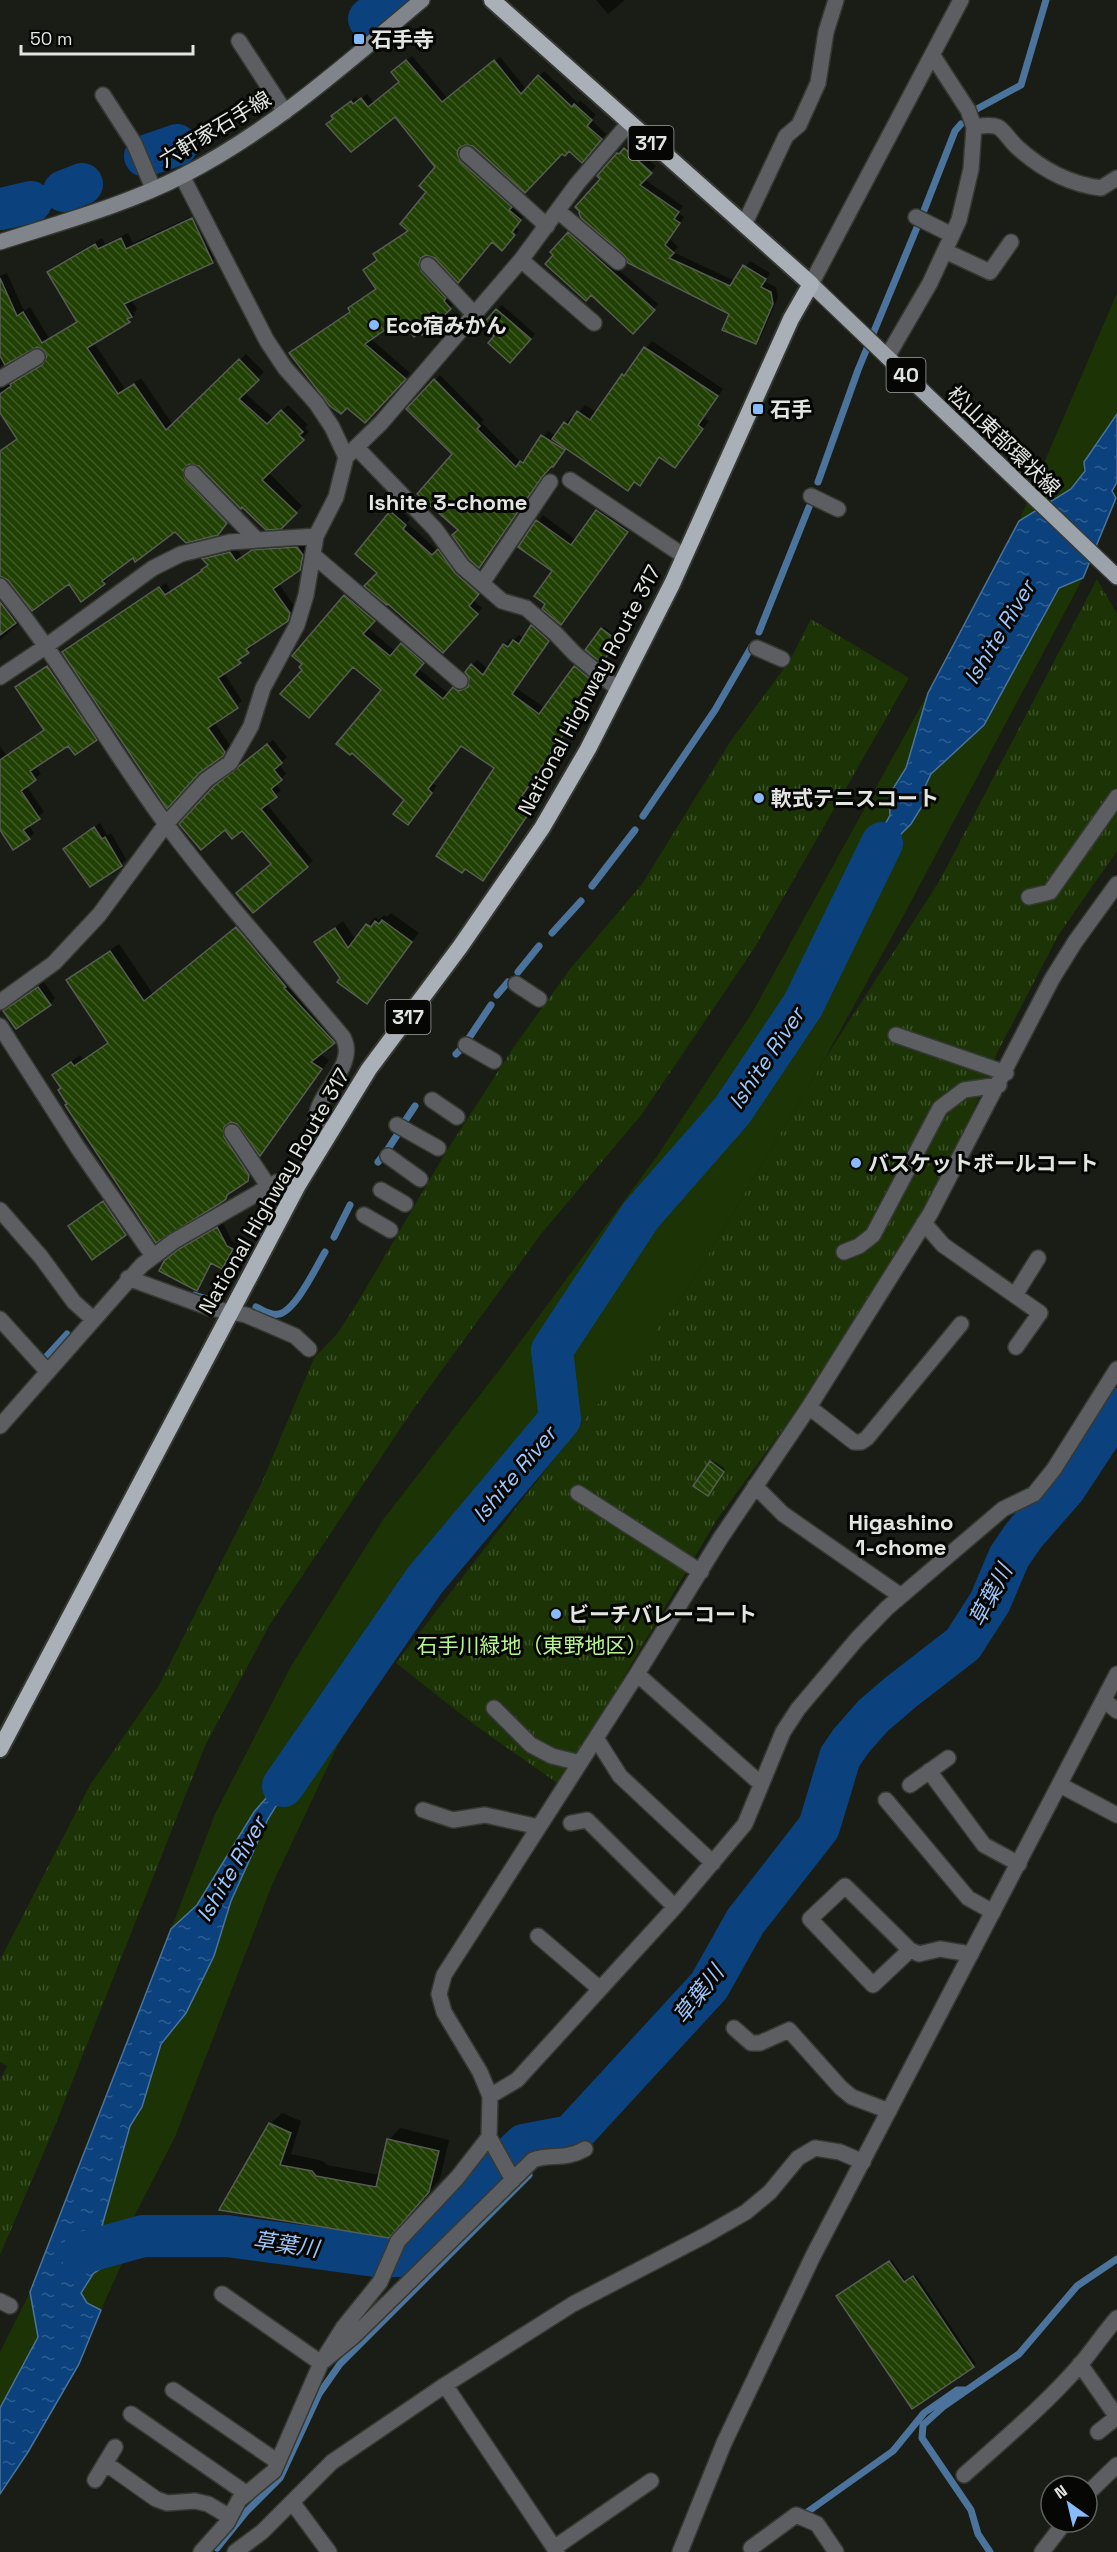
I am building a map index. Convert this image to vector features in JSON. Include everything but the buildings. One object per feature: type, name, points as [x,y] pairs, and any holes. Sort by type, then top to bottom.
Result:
[{"type":"highway","name":"317","points":[[492,0],[811,284]]},
{"type":"highway","name":"National Highway Route 317","points":[[0,1749],[298,1185],[369,1069],[460,947],[542,828],[588,749],[684,556],[786,329],[811,284]]},
{"type":"main road","name":"六軒家石手線","points":[[0,242],[105,208],[182,176],[285,112],[332,77],[422,0]]},
{"type":"main road","name":"松山東部環状線","points":[[811,284],[1112,572]]},
{"type":"street","points":[[744,225],[786,136],[799,125],[818,83],[826,32],[836,0]]},
{"type":"street","points":[[811,284],[961,0]]},
{"type":"street","points":[[239,40],[285,112]]},
{"type":"street","points":[[887,357],[930,283],[952,236],[959,220],[971,169],[974,127],[968,110],[933,56]]},
{"type":"street","points":[[103,95],[134,143],[153,188]]},
{"type":"street","points":[[0,1002],[54,963],[99,915],[166,824],[206,780],[230,764],[251,726],[262,688],[297,625],[306,595],[316,536],[336,497],[351,452],[381,423],[521,260],[629,123]]},
{"type":"street","points":[[974,127],[990,125],[1000,128],[1008,140],[1036,165],[1084,186],[1101,188],[1117,178]]},
{"type":"street","points":[[467,154],[547,226]]},
{"type":"street","points":[[182,176],[267,340],[285,368],[316,403],[351,452],[435,529],[462,566],[502,601],[526,608],[555,633],[574,654],[618,689]]},
{"type":"street","points":[[558,211],[618,262]]},
{"type":"street","points":[[916,217],[952,236]]},
{"type":"street","points":[[945,251],[990,272],[1011,242]]},
{"type":"street","points":[[521,260],[594,323]]},
{"type":"street","points":[[428,266],[474,314]]},
{"type":"street","points":[[0,379],[37,357]]},
{"type":"street","points":[[192,473],[257,540]]},
{"type":"street","points":[[570,480],[684,556]]},
{"type":"street","points":[[482,583],[550,482]]},
{"type":"street","points":[[811,496],[838,509]]},
{"type":"street","points":[[0,677],[153,568],[182,554],[230,542],[316,536]]},
{"type":"street","points":[[313,555],[460,681]]},
{"type":"street","points":[[0,586],[45,647],[166,824],[219,891],[343,1037],[348,1047],[346,1060],[315,1112],[316,1123],[329,1133]]},
{"type":"street","points":[[757,648],[782,659]]},
{"type":"street","points":[[1029,897],[1050,892],[1117,797]]},
{"type":"street","points":[[511,2177],[492,2143],[490,2096],[480,2072],[444,2012],[439,1994],[444,1976],[755,1486],[809,1407],[924,1223],[1002,1079],[1052,979],[1075,942],[1117,884]]},
{"type":"street","points":[[516,984],[539,999]]},
{"type":"street","points":[[0,1026],[78,1148],[153,1256]]},
{"type":"street","points":[[896,1035],[1002,1079]]},
{"type":"street","points":[[466,1045],[494,1061]]},
{"type":"street","points":[[844,1252],[859,1246],[873,1235],[940,1108],[963,1090],[1002,1079]]},
{"type":"street","points":[[432,1100],[457,1117]]},
{"type":"street","points":[[397,1125],[438,1148]]},
{"type":"street","points":[[232,1132],[269,1187]]},
{"type":"street","points":[[388,1156],[420,1179]]},
{"type":"street","points":[[0,1426],[128,1278],[153,1256],[174,1241],[278,1182],[288,1181],[298,1185]]},
{"type":"street","points":[[381,1190],[405,1204]]},
{"type":"street","points":[[0,1210],[41,1257],[74,1302],[93,1319]]},
{"type":"street","points":[[364,1215],[390,1230]]},
{"type":"street","points":[[924,1223],[943,1245],[1040,1313],[1016,1347]]},
{"type":"street","points":[[1015,1295],[1038,1258]]},
{"type":"street","points":[[128,1278],[210,1308],[246,1315],[295,1336],[309,1349]]},
{"type":"street","points":[[0,1319],[48,1372]]},
{"type":"street","points":[[809,1407],[854,1442],[861,1442],[867,1438],[961,1324]]},
{"type":"street","points":[[490,2096],[517,2080],[714,1863],[745,1824],[783,1732],[798,1709],[857,1639],[901,1596],[1003,1509],[1034,1494],[1054,1469],[1117,1369]]},
{"type":"street","points":[[755,1486],[783,1514],[901,1596]]},
{"type":"street","points":[[578,1493],[700,1572]]},
{"type":"street","points":[[637,1674],[761,1784]]},
{"type":"street","points":[[680,2552],[729,2432],[813,2256],[1117,1674]]},
{"type":"street","points":[[1104,1700],[1117,1711]]},
{"type":"street","points":[[494,1708],[531,1745],[552,1756],[580,1763]]},
{"type":"street","points":[[596,1738],[620,1776],[714,1863]]},
{"type":"street","points":[[910,1785],[948,1758]]},
{"type":"street","points":[[929,1772],[984,1845],[1019,1864]]},
{"type":"street","points":[[1060,1785],[1117,1815]]},
{"type":"street","points":[[886,1800],[968,1898],[993,1912]]},
{"type":"street","points":[[423,1810],[453,1820],[485,1815],[539,1827]]},
{"type":"street","points":[[571,1824],[587,1820],[675,1907]]},
{"type":"street","points":[[910,1950],[873,1985],[810,1919],[845,1886],[910,1950],[919,1954],[940,1949],[971,1954]]},
{"type":"street","points":[[538,1936],[600,1989]]},
{"type":"street","points":[[734,2028],[751,2043],[760,2043],[789,2030],[841,2088],[852,2097],[889,2111]]},
{"type":"street","points":[[201,2552],[230,2517],[239,2500],[274,2470],[321,2363],[343,2328],[380,2282],[398,2241],[492,2143]]},
{"type":"street","points":[[235,2552],[262,2532],[332,2462],[445,2385],[573,2304],[746,2212],[770,2192],[798,2158],[815,2148],[840,2152],[863,2162]]},
{"type":"street","points":[[321,2363],[354,2336],[511,2177],[539,2157],[565,2158],[585,2149]]},
{"type":"street","points":[[222,2294],[321,2363]]},
{"type":"street","points":[[964,2475],[1036,2411],[1080,2364],[1117,2318]]},
{"type":"street","points":[[1080,2364],[1117,2417],[1098,2432]]},
{"type":"street","points":[[445,2385],[550,2549],[651,2481]]},
{"type":"street","points":[[173,2391],[278,2462]]},
{"type":"street","points":[[131,2414],[247,2494]]},
{"type":"street","points":[[95,2480],[116,2447]]},
{"type":"street","points":[[105,2463],[156,2499],[167,2503],[195,2501],[208,2504],[230,2517]]},
{"type":"street","points":[[1099,2482],[1117,2465]]},
{"type":"street","points":[[292,2502],[329,2552]]},
{"type":"street","points":[[751,2548],[796,2515],[817,2524],[836,2552]]},
{"type":"street","points":[[1042,2552],[1056,2534]]},
{"type":"green space","points":[[1117,293],[1117,414],[1084,462],[1083,472],[1078,482],[1060,498],[1019,521]]},
{"type":"green space","points":[[1083,578],[824,1060],[692,1282],[619,1381],[502,1511],[434,1593],[338,1745],[272,1885],[175,2137],[131,2223],[102,2226],[130,2126],[142,2107],[161,2044],[186,2013],[214,1956],[231,1901],[268,1819],[313,1745],[254,1812],[197,1905],[171,1929],[215,1814],[291,1666],[382,1521],[500,1369],[657,1156],[752,1013],[928,693],[906,768],[889,795],[890,815],[857,877],[857,894],[892,842],[911,824],[924,803],[923,791],[931,774],[984,725],[1059,588]]},
{"type":"green space","name":"石手川緑地（東野地区）","points":[[1097,579],[1117,614],[1117,851],[1059,934],[997,1053],[965,1131],[925,1209],[807,1396],[716,1521],[560,1785],[476,1726],[396,1663],[584,1420],[619,1380],[692,1282],[824,1060],[940,880]]},
{"type":"green space","points":[[811,619],[909,678],[755,947],[642,1114],[541,1234],[410,1414],[269,1626],[205,1746],[52,2133],[0,2255],[0,2080],[7,2066],[0,2062],[0,1960],[90,1785],[158,1687],[262,1482],[314,1358],[337,1334],[359,1300],[446,1152],[513,1048],[570,969],[642,884],[730,742],[790,660]]},
{"type":"green space","points":[[129,2248],[101,2310],[87,2303],[81,2293],[93,2274]]},
{"type":"green space","points":[[30,2292],[38,2337],[0,2408],[0,2352]]},
{"type":"water","points":[[1117,414],[1117,482],[1112,491],[1116,498],[1083,578],[1059,588],[984,725],[931,774],[923,791],[924,803],[911,824],[892,843],[857,896],[857,877],[890,815],[889,795],[906,768],[928,693],[1019,521],[1071,489],[1085,471],[1084,462]]},
{"type":"water","points":[[316,1741],[268,1819],[231,1901],[214,1956],[186,2013],[161,2044],[142,2107],[130,2126],[102,2226],[131,2223],[129,2248],[93,2274],[81,2293],[87,2303],[101,2310],[79,2364],[28,2452],[0,2494],[0,2408],[38,2337],[30,2292],[171,1929],[197,1905],[254,1812]]},
{"type":"waterway","points":[[975,110],[1021,85],[1046,0]]},
{"type":"waterway","points":[[369,19],[390,1]]},
{"type":"waterway","points":[[923,213],[955,131],[961,124]]},
{"type":"waterway","points":[[145,156],[177,145]]},
{"type":"waterway","points":[[64,191],[82,184]]},
{"type":"waterway","points":[[1,209],[31,202]]},
{"type":"waterway","points":[[818,482],[858,370],[918,225]]},
{"type":"waterway","points":[[759,632],[809,507]]},
{"type":"waterway","points":[[643,816],[715,710],[752,646]]},
{"type":"waterway","points":[[592,886],[635,830]]},
{"type":"waterway","name":"Ishite River","points":[[283,1786],[425,1580],[560,1419],[552,1350],[641,1215],[732,1111],[803,1005],[882,843]]},
{"type":"waterway","points":[[552,933],[581,901]]},
{"type":"waterway","points":[[518,972],[539,946]]},
{"type":"waterway","points":[[497,995],[508,982]]},
{"type":"waterway","points":[[469,1038],[491,1005]]},
{"type":"waterway","points":[[456,1054],[459,1051]]},
{"type":"waterway","points":[[403,1124],[415,1106]]},
{"type":"waterway","points":[[388,1149],[399,1132]]},
{"type":"waterway","points":[[378,1162],[382,1157]]},
{"type":"waterway","points":[[334,1237],[350,1205]]},
{"type":"waterway","points":[[256,1307],[273,1314],[285,1311],[299,1297],[325,1252]]},
{"type":"waterway","points":[[194,1295],[214,1301]]},
{"type":"waterway","points":[[46,1357],[67,1334]]},
{"type":"waterway","name":"草葉川","points":[[82,2253],[143,2236],[227,2236],[375,2256],[407,2256],[524,2145],[571,2136],[709,1986],[745,1922],[819,1827],[840,1757],[851,1741],[873,1716],[963,1644],[990,1602],[1009,1557],[1024,1535],[1065,1488],[1117,1409]]},
{"type":"waterway","points":[[550,2148],[553,2140]]},
{"type":"waterway","points":[[217,2548],[246,2512],[280,2478],[319,2394],[340,2364],[529,2175]]},
{"type":"waterway","points":[[990,2552],[978,2534],[971,2510],[922,2438],[923,2425],[944,2406],[1019,2354],[1077,2286],[1117,2259]]},
{"type":"waterway","points":[[806,2513],[893,2451],[924,2413],[957,2390],[966,2390]]},
{"type":"place","name":"石手寺","points":[[359,39]]},
{"type":"place","name":"Eco宿みかん","points":[[374,325]]},
{"type":"place","name":"石手","points":[[758,409]]},
{"type":"place","name":"軟式テニスコート","points":[[759,798]]},
{"type":"place","name":"バスケットボールコート","points":[[856,1163]]},
{"type":"place","name":"ビーチバレーコート","points":[[556,1614]]},
{"type":"district","name":"Ishite 3-chome","points":[[448,502]]},
{"type":"district","name":"Higashino 1-chome","points":[[901,1534]]}]
